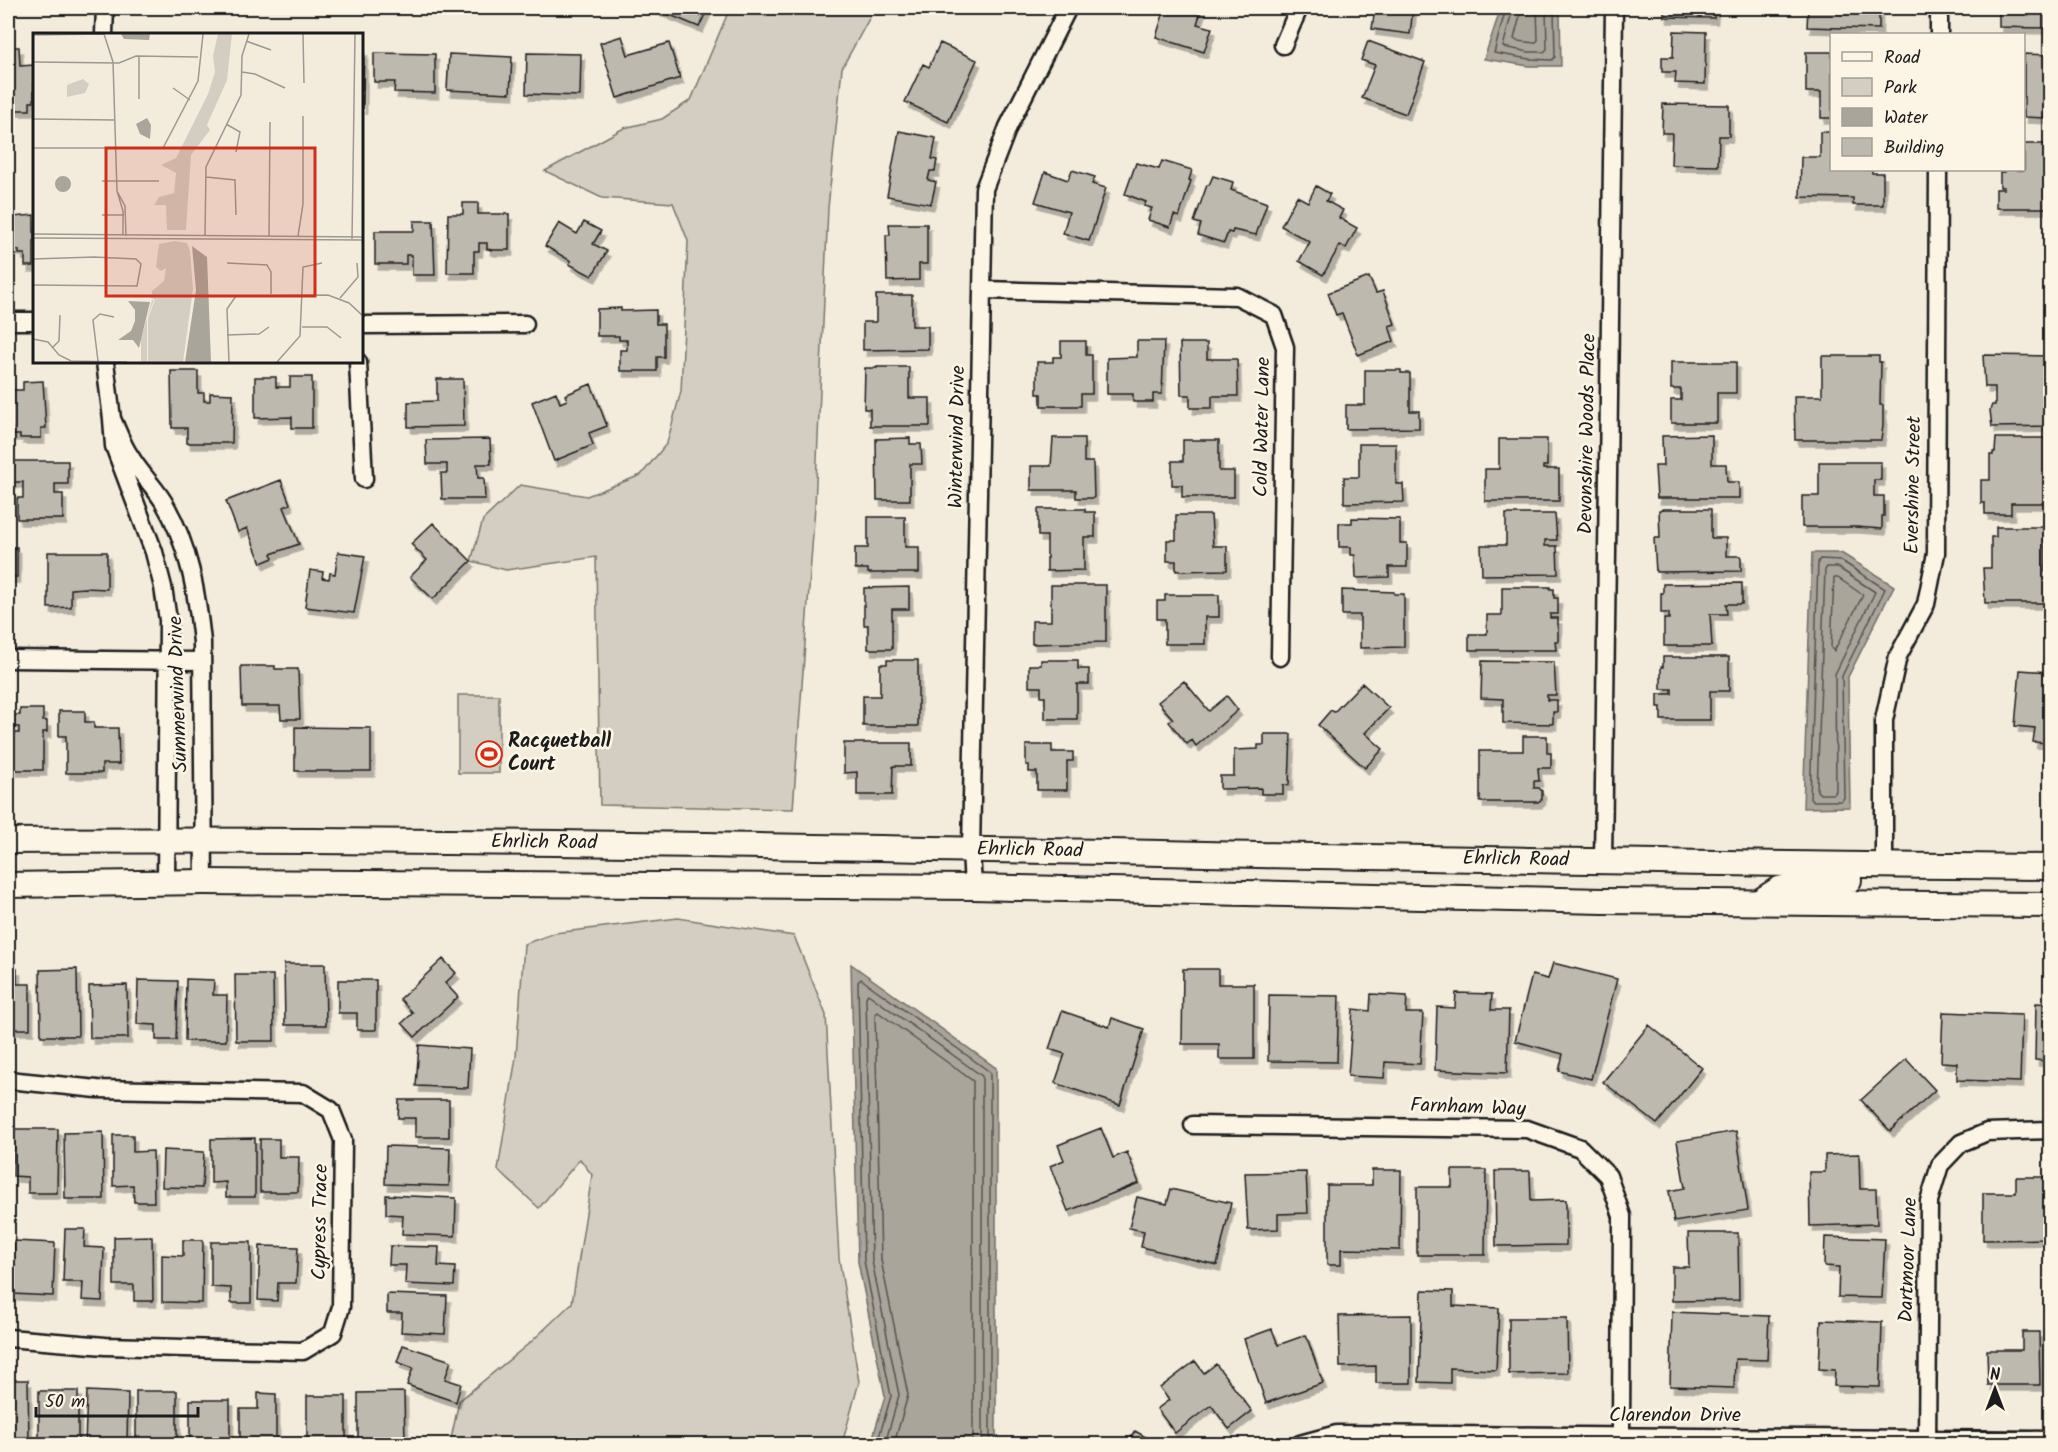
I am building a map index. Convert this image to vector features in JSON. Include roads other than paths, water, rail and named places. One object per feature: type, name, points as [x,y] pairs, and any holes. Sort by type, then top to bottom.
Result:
[{"type":"main road","name":"Ehrlich Road","points":[[8,841],[204,840],[971,849],[1603,862],[2050,867]]},
{"type":"main road","points":[[1758,903],[1779,889],[1822,880],[1996,881],[2005,877],[2012,867]]},
{"type":"main road","name":"Ehrlich Road","points":[[8,885],[204,882],[973,887],[1758,903],[2050,905]]},
{"type":"street","points":[[104,33],[105,8]]},
{"type":"street","name":"Winterwind Drive","points":[[973,887],[971,849],[984,189],[1008,127],[1068,8]]},
{"type":"street","points":[[1283,45],[1299,8]]},
{"type":"street","name":"Devonshire Woods Place","points":[[1603,862],[1614,8]]},
{"type":"street","points":[[1939,8],[1939,33]]},
{"type":"street","name":"Evershine Street","points":[[1884,865],[1884,720],[1898,656],[1926,604],[1936,553],[1938,171]]},
{"type":"street","name":"Cold Water Lane","points":[[982,290],[1237,296],[1274,315],[1285,347],[1280,657]]},
{"type":"street","points":[[8,321],[33,321]]},
{"type":"street","points":[[363,325],[525,324]]},
{"type":"street","name":"Summerwind Drive","points":[[105,363],[117,455],[142,520],[163,586],[168,620],[166,883]]},
{"type":"street","points":[[358,363],[364,478]]},
{"type":"street","name":"Summerwind Drive","points":[[112,419],[129,455],[163,501],[180,535],[191,569],[198,606],[202,661],[204,882]]},
{"type":"street","points":[[8,659],[202,661]]},
{"type":"street","name":"Cypress Trace","points":[[8,1080],[97,1089],[303,1093],[331,1110],[343,1140],[341,1307],[333,1333],[303,1351],[105,1346],[8,1338]]},
{"type":"street","name":"Farnham Way","points":[[1193,1125],[1527,1129],[1580,1148],[1608,1176],[1622,1216],[1621,1436]]},
{"type":"street","name":"Dartmoor Lane","points":[[1927,1442],[1929,1201],[1940,1165],[1961,1143],[1988,1132],[2050,1130]]},
{"type":"street","name":"Clarendon Drive","points":[[1300,1444],[1337,1434],[1621,1436],[1927,1442],[2050,1440]]},
{"type":"water","points":[[1501,8],[1560,8],[1561,66],[1529,66],[1484,59]]},
{"type":"water","points":[[1812,553],[1841,553],[1894,586],[1848,677],[1850,807],[1803,808]]},
{"type":"water","points":[[851,964],[996,1068],[996,1444],[871,1444],[885,1396],[858,1262]]},
{"type":"place","name":"Racquetball Court","points":[[489,754]]}]
